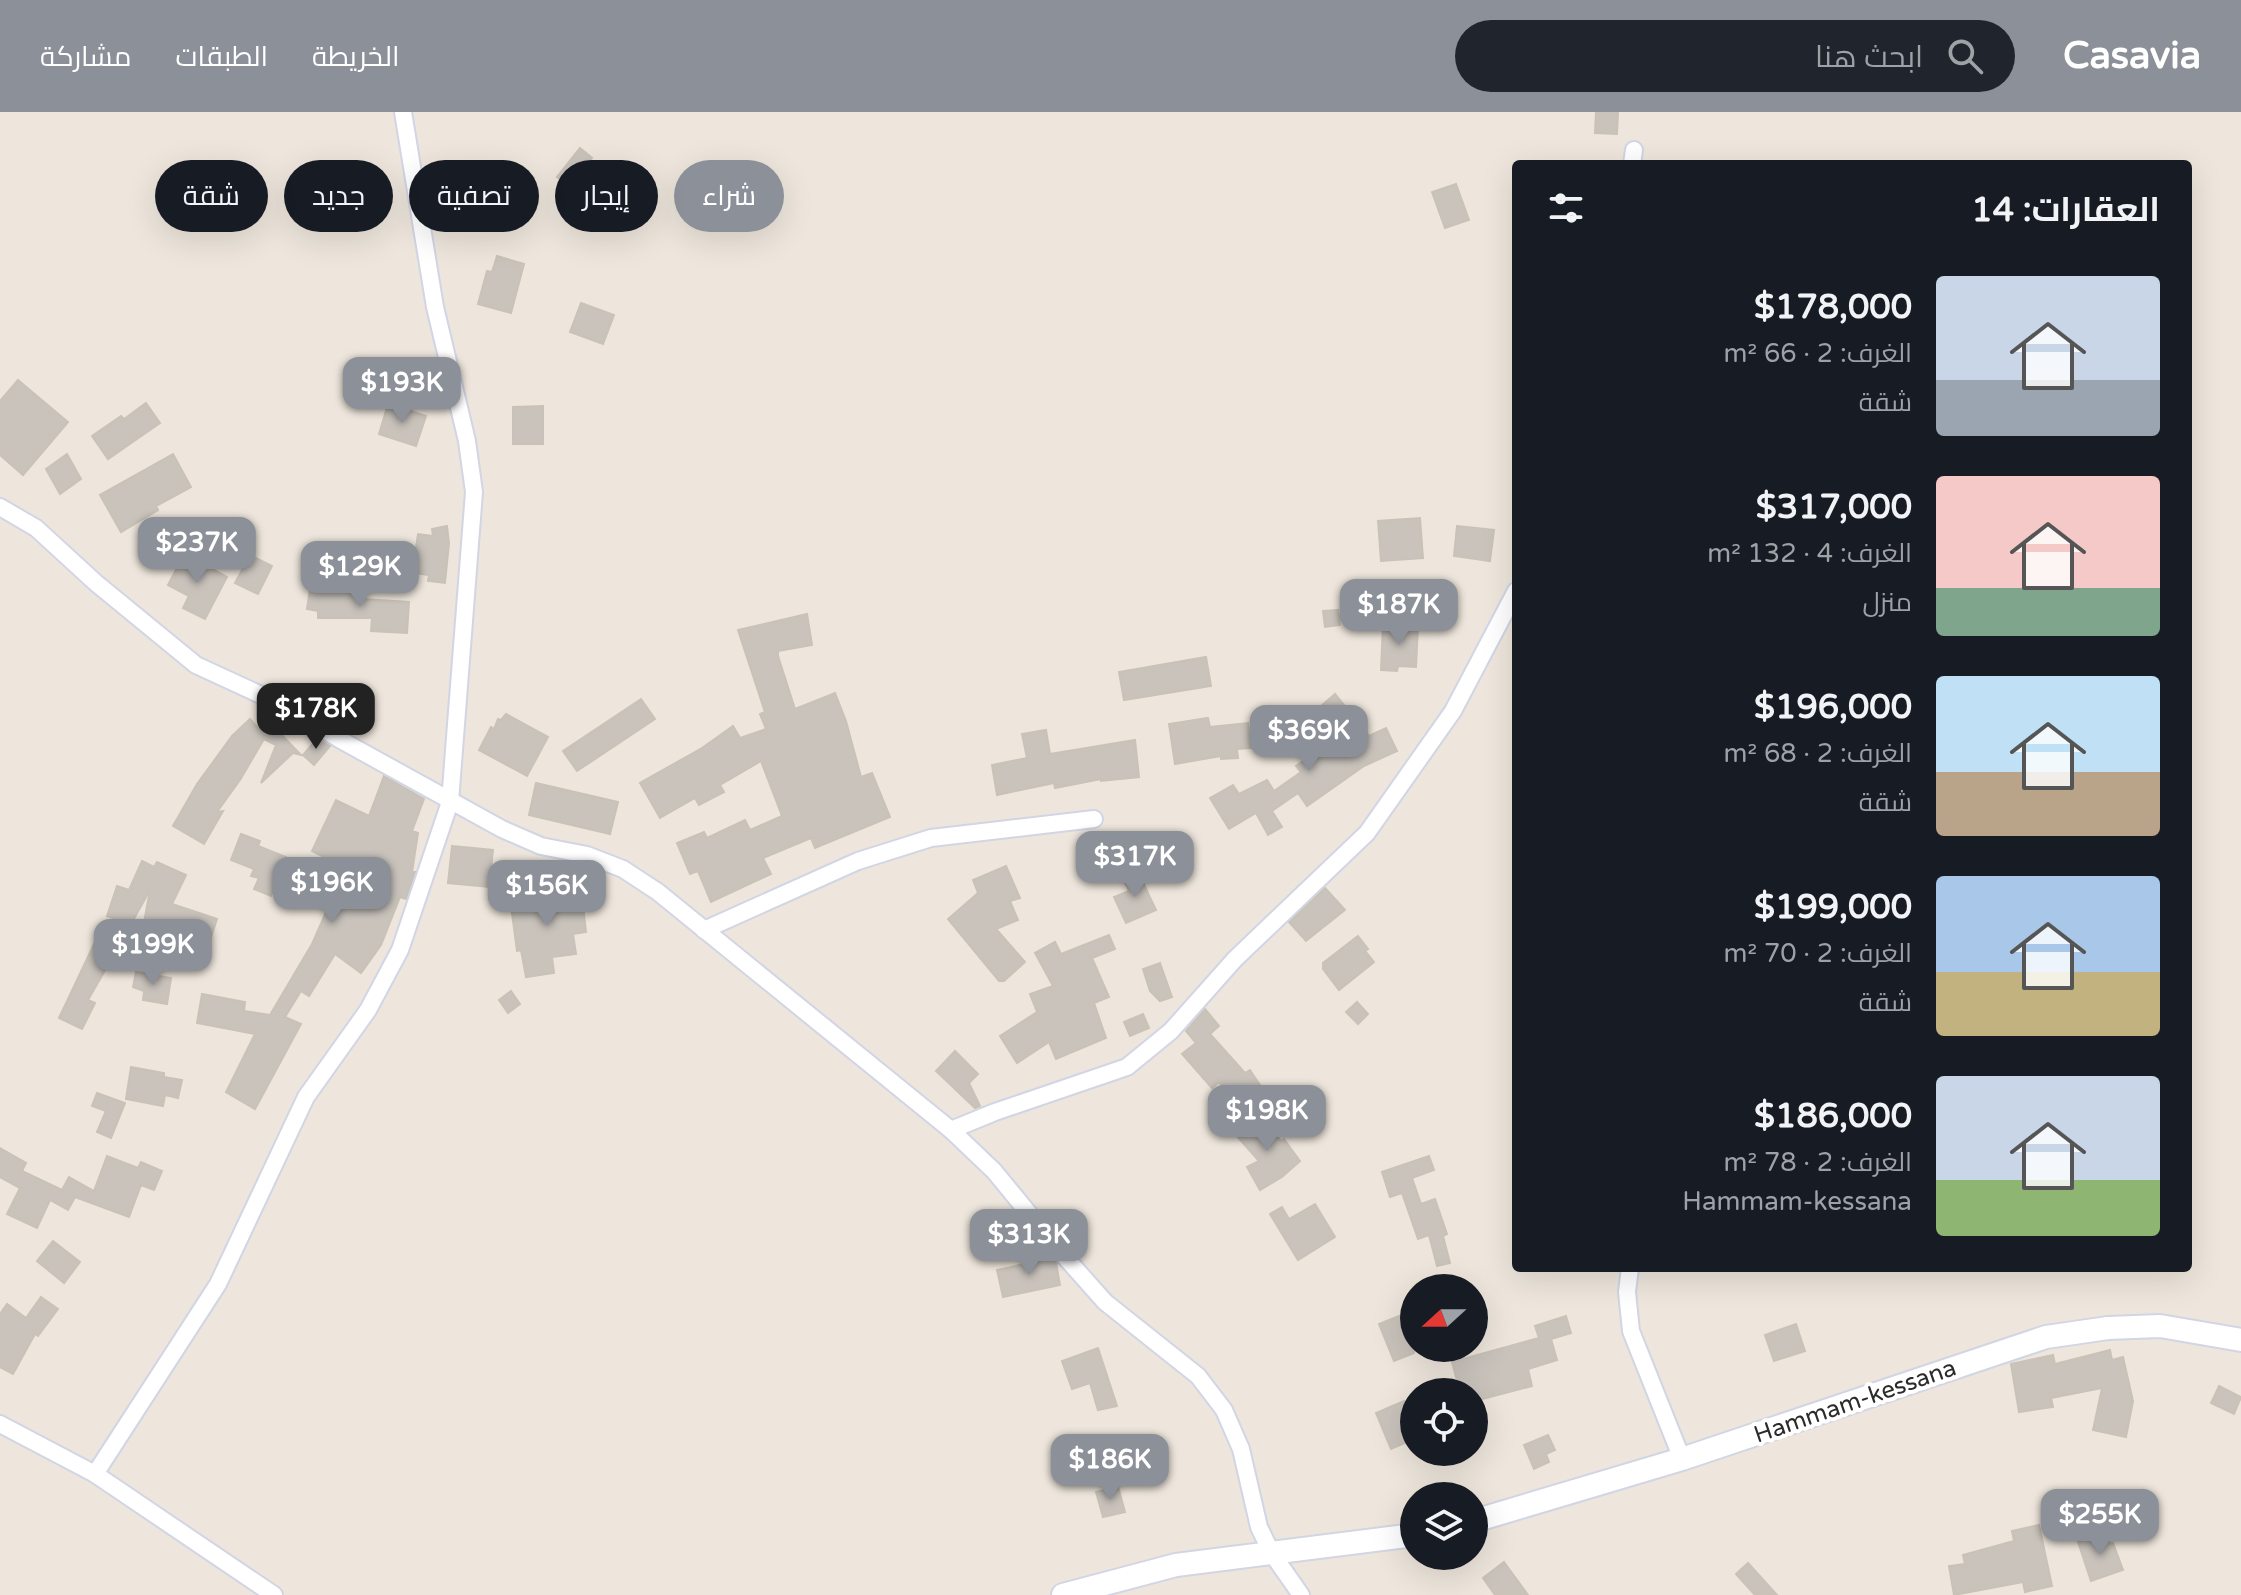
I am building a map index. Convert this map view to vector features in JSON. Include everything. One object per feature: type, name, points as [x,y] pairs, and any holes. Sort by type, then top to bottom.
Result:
[{"type":"street","points":[[95,1474],[218,1284],[306,1097],[368,1010],[400,950],[450,802],[474,492],[467,441],[435,307],[403,112]]},
{"type":"street","points":[[0,507],[36,528],[96,583],[196,665],[285,706],[450,802],[541,846],[587,855],[623,869],[658,892],[951,1130],[994,1171],[1105,1302],[1198,1376],[1224,1410],[1241,1449],[1259,1527],[1271,1552],[1301,1595]]},
{"type":"street","points":[[951,1130],[1127,1067],[1171,1031],[1235,959],[1367,833],[1453,711],[1512,599]]},
{"type":"street","points":[[704,930],[858,861],[931,838],[1094,819]]},
{"type":"street","points":[[1630,1272],[1627,1292],[1631,1331],[1682,1459]]},
{"type":"street","name":"Hammam-kessana","points":[[1488,1517],[1682,1459],[2046,1337],[2108,1328],[2160,1326],[2241,1340]]},
{"type":"street","points":[[0,1424],[95,1474],[274,1595]]},
{"type":"street","points":[[1063,1595],[1176,1565],[1400,1537]]},
{"type":"building","points":[[1596,112],[1618,112],[1617,134],[1595,133]]},
{"type":"building","points":[[580,148],[592,158],[590,160],[570,160]]},
{"type":"building","points":[[1456,184],[1469,220],[1445,228],[1432,192]]},
{"type":"building","points":[[497,256],[524,264],[511,313],[478,304],[487,271],[492,272]]},
{"type":"building","points":[[581,303],[614,315],[603,344],[570,332]]},
{"type":"building","points":[[18,380],[68,422],[23,475],[0,455],[0,401]]},
{"type":"building","points":[[146,403],[160,423],[108,459],[92,436]]},
{"type":"building","points":[[388,404],[426,416],[416,446],[379,434]]},
{"type":"building","points":[[543,406],[543,444],[513,444],[513,407]]},
{"type":"building","points":[[67,454],[81,479],[60,494],[46,469]]},
{"type":"building","points":[[173,454],[191,487],[156,506],[158,510],[121,532],[100,495]]},
{"type":"building","points":[[1420,518],[1423,558],[1381,561],[1378,521]]},
{"type":"building","points":[[447,526],[449,543],[445,583],[428,581],[429,575],[412,573],[418,534],[433,536],[432,529]]},
{"type":"building","points":[[1457,526],[1494,530],[1490,561],[1454,556]]},
{"type":"building","points":[[184,554],[227,577],[205,619],[183,608],[189,596],[168,585]]},
{"type":"building","points":[[250,555],[272,566],[258,594],[235,583]]},
{"type":"building","points":[[310,589],[364,589],[364,599],[409,602],[407,633],[371,631],[372,618],[318,618],[318,611],[307,609]]},
{"type":"building","points":[[1338,610],[1340,625],[1325,627],[1323,611]]},
{"type":"building","points":[[807,614],[812,645],[778,651],[795,709],[835,693],[861,777],[872,773],[890,817],[815,848],[811,838],[763,858],[771,874],[711,902],[698,871],[690,874],[677,843],[704,832],[707,838],[745,820],[750,830],[782,816],[761,761],[720,785],[724,792],[699,805],[695,798],[660,818],[640,783],[702,748],[733,726],[740,738],[766,729],[760,714],[765,712],[738,630]]},
{"type":"building","points":[[1383,624],[1418,626],[1416,667],[1398,666],[1397,671],[1381,670]]},
{"type":"building","points":[[1206,657],[1211,686],[1124,700],[1119,672]]},
{"type":"building","points":[[1335,694],[1369,736],[1386,728],[1397,751],[1364,766],[1307,806],[1298,793],[1272,811],[1282,827],[1268,835],[1256,813],[1229,829],[1210,798],[1233,785],[1239,794],[1267,780],[1274,791],[1301,772],[1296,766],[1346,736],[1321,706]]},
{"type":"building","points":[[641,699],[655,719],[577,771],[563,751]]},
{"type":"building","points":[[506,714],[548,737],[527,776],[479,750],[491,727],[494,729],[498,719],[501,720]]},
{"type":"building","points":[[1208,718],[1210,727],[1248,723],[1251,748],[1237,749],[1238,758],[1221,759],[1221,756],[1175,764],[1169,724]]},
{"type":"building","points":[[250,719],[259,729],[268,721],[301,755],[293,753],[261,783],[276,745],[264,739],[217,812],[223,811],[204,844],[173,826],[197,784],[232,736]]},
{"type":"building","points":[[1046,730],[1050,754],[1135,740],[1139,777],[1101,779],[1055,788],[1054,783],[997,795],[992,765],[1027,758],[1022,734]]},
{"type":"building","points":[[317,739],[330,746],[314,765],[303,755]]},
{"type":"building","points":[[384,776],[424,799],[412,831],[418,833],[412,872],[415,872],[406,899],[400,897],[381,945],[361,973],[335,954],[309,996],[301,991],[285,1017],[301,1024],[255,1109],[226,1092],[255,1034],[197,1023],[202,994],[245,1002],[244,1011],[270,1015],[312,944],[334,894],[337,896],[350,870],[312,851],[336,800],[369,816]]},
{"type":"building","points":[[536,783],[618,802],[610,834],[529,815]]},
{"type":"building","points":[[241,834],[260,841],[258,846],[286,857],[271,896],[254,889],[259,878],[251,876],[254,869],[231,860]]},
{"type":"building","points":[[452,846],[493,850],[489,887],[448,883]]},
{"type":"building","points":[[142,861],[154,867],[157,862],[186,875],[172,904],[217,919],[207,949],[143,928],[150,890],[131,924],[107,916],[117,886],[129,890]]},
{"type":"building","points":[[1006,866],[1020,898],[1010,901],[1018,920],[996,929],[1025,962],[1004,981],[999,981],[948,919],[978,893],[973,880]]},
{"type":"building","points":[[1137,870],[1156,910],[1126,923],[1114,897],[1129,891],[1122,876]]},
{"type":"building","points":[[581,888],[586,932],[573,934],[576,954],[552,957],[554,973],[526,977],[521,950],[517,951],[510,898]]},
{"type":"building","points":[[1325,888],[1345,910],[1306,941],[1289,922]]},
{"type":"building","points":[[1109,935],[1115,949],[1092,958],[1109,997],[1094,1003],[1106,1038],[1056,1059],[1049,1042],[1017,1063],[1000,1036],[1037,1012],[1030,994],[1053,986],[1035,953],[1055,942],[1061,954]]},
{"type":"building","points":[[1358,936],[1374,962],[1339,990],[1323,969],[1323,963]]},
{"type":"building","points":[[95,942],[115,953],[88,1000],[95,1003],[82,1029],[59,1018]]},
{"type":"building","points":[[1160,963],[1172,997],[1160,1001],[1150,991],[1143,969]]},
{"type":"building","points":[[136,972],[171,978],[167,1004],[143,1000],[144,991],[133,987]]},
{"type":"building","points":[[511,991],[520,1004],[508,1013],[499,1000]]},
{"type":"building","points":[[1357,1002],[1368,1014],[1358,1024],[1346,1012]]},
{"type":"building","points":[[1205,1009],[1219,1026],[1210,1034],[1245,1073],[1250,1070],[1264,1091],[1248,1102],[1241,1090],[1232,1098],[1219,1082],[1212,1088],[1182,1054],[1196,1043],[1186,1031]]},
{"type":"building","points":[[1143,1014],[1149,1028],[1130,1036],[1124,1022]]},
{"type":"building","points":[[955,1051],[978,1074],[969,1083],[980,1106],[975,1108],[936,1071]]},
{"type":"building","points":[[131,1067],[182,1080],[178,1098],[165,1095],[163,1106],[126,1099]]},
{"type":"building","points":[[97,1093],[125,1103],[111,1138],[97,1132],[106,1111],[92,1106]]},
{"type":"building","points":[[1258,1114],[1281,1141],[1284,1139],[1300,1161],[1260,1190],[1247,1167],[1259,1161],[1235,1134]]},
{"type":"building","points":[[0,1148],[26,1163],[22,1171],[62,1190],[69,1177],[94,1191],[107,1156],[138,1168],[141,1162],[162,1171],[154,1190],[141,1185],[129,1217],[75,1197],[68,1210],[50,1200],[37,1228],[7,1214],[20,1188],[0,1177]]},
{"type":"building","points":[[1429,1156],[1434,1170],[1412,1178],[1421,1204],[1435,1199],[1447,1234],[1443,1236],[1450,1263],[1437,1266],[1429,1235],[1418,1239],[1402,1193],[1390,1197],[1382,1172]]},
{"type":"building","points":[[1315,1204],[1335,1237],[1298,1260],[1270,1214],[1282,1207],[1289,1219]]},
{"type":"building","points":[[53,1241],[80,1262],[64,1283],[37,1261]]},
{"type":"building","points":[[1052,1258],[1056,1263],[1060,1285],[1003,1297],[997,1270]]},
{"type":"building","points":[[41,1297],[58,1309],[38,1336],[35,1334],[13,1374],[0,1367],[0,1314],[7,1304],[26,1318]]},
{"type":"building","points":[[1400,1316],[1400,1359],[1394,1361],[1379,1324]]},
{"type":"building","points":[[1566,1316],[1571,1333],[1551,1339],[1557,1360],[1528,1369],[1532,1386],[1488,1398],[1488,1378],[1456,1378],[1452,1362],[1488,1362],[1488,1352],[1539,1338],[1535,1326]]},
{"type":"building","points":[[1796,1324],[1805,1351],[1774,1361],[1765,1335]]},
{"type":"building","points":[[1098,1348],[1117,1406],[1098,1410],[1090,1383],[1072,1389],[1062,1361]]},
{"type":"building","points":[[2110,1350],[2112,1360],[2123,1357],[2133,1401],[2126,1437],[2093,1430],[2102,1388],[2051,1398],[2053,1407],[2019,1412],[2011,1364],[2053,1355],[2055,1364]]},
{"type":"building","points":[[2219,1386],[2241,1397],[2234,1414],[2211,1403]]},
{"type":"building","points":[[1400,1403],[1400,1445],[1391,1449],[1376,1413]]},
{"type":"building","points":[[1548,1435],[1555,1450],[1546,1454],[1549,1462],[1534,1469],[1524,1445]]},
{"type":"building","points":[[1118,1487],[1125,1512],[1103,1517],[1096,1492]]},
{"type":"building","points":[[2039,1525],[2052,1586],[2025,1592],[2023,1582],[1954,1595],[1949,1566],[1965,1564],[1963,1555],[2014,1541],[2012,1531]]},
{"type":"building","points":[[2106,1533],[2123,1570],[2091,1581],[2078,1542]]},
{"type":"building","points":[[1504,1562],[1528,1595],[1495,1595],[1483,1578]]},
{"type":"building","points":[[1748,1563],[1777,1595],[1755,1595],[1736,1574]]}]
